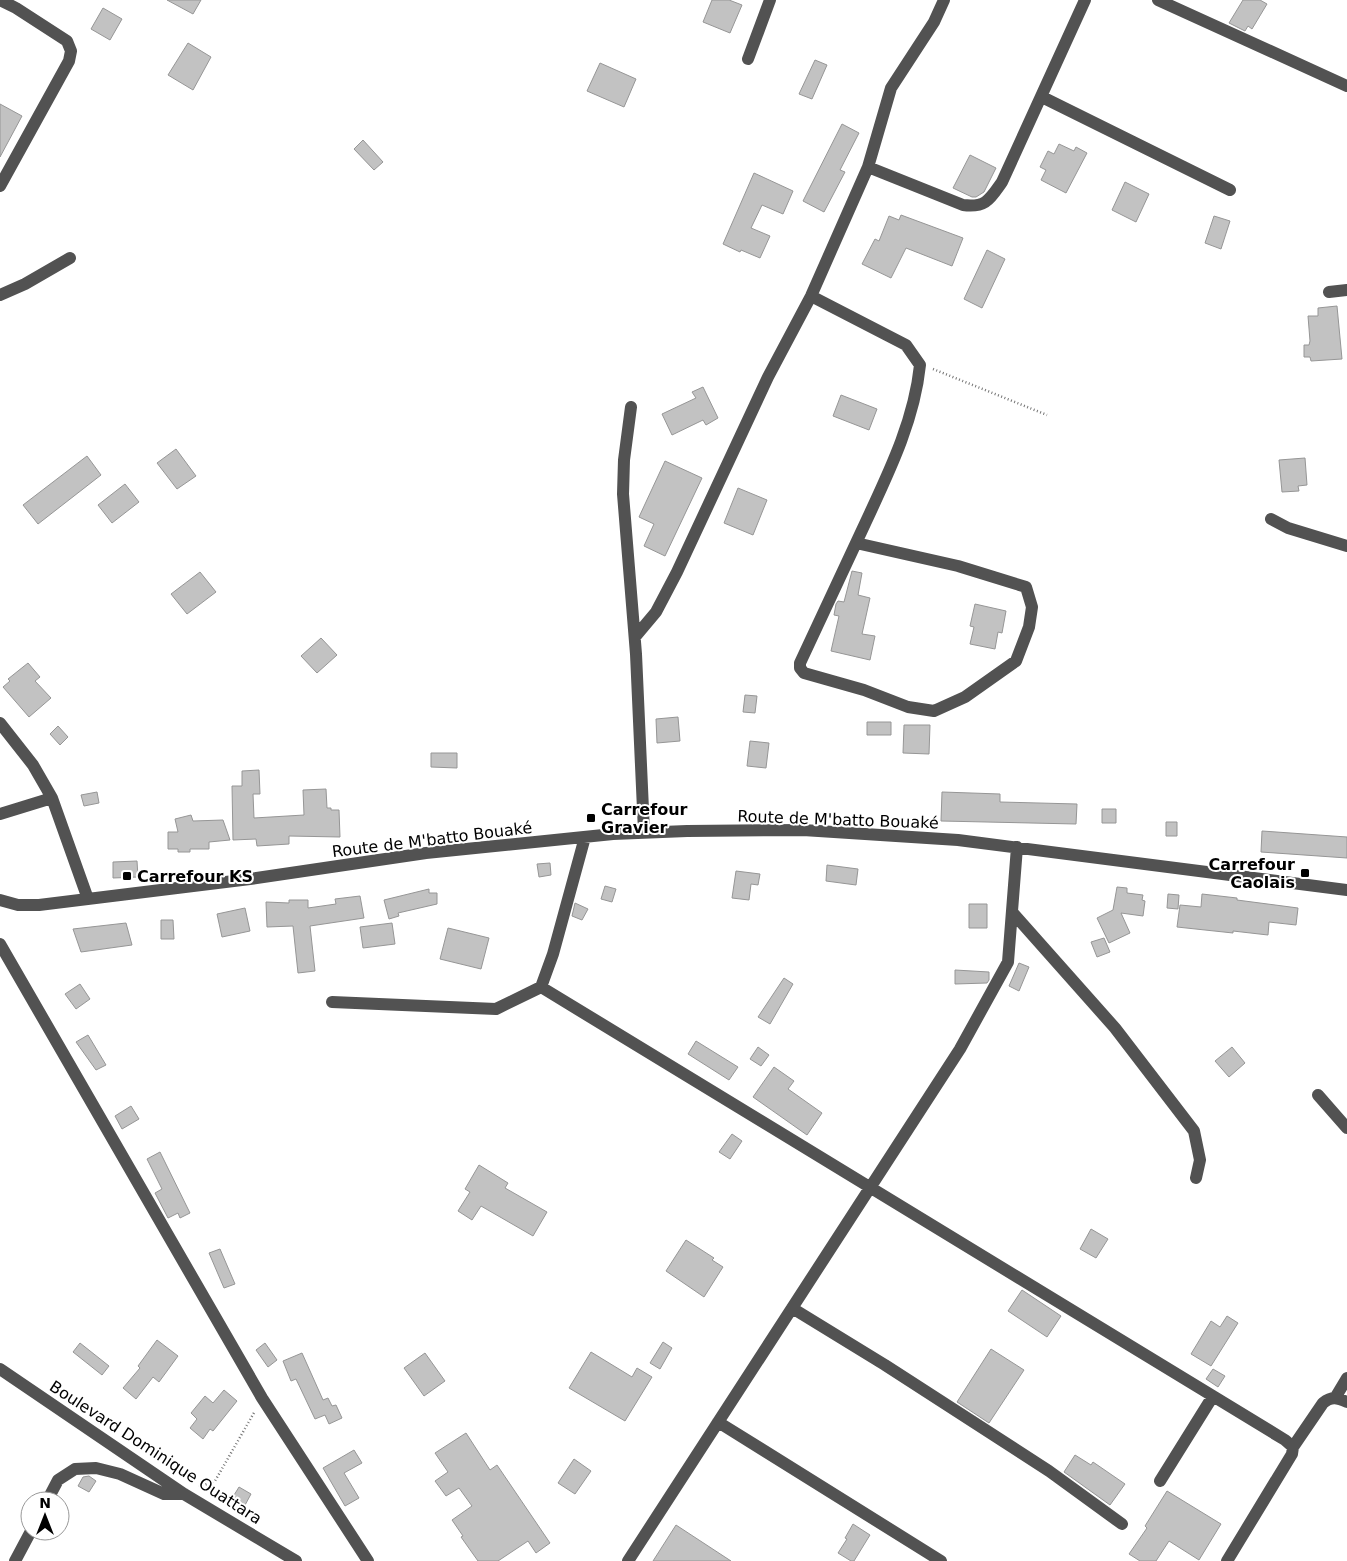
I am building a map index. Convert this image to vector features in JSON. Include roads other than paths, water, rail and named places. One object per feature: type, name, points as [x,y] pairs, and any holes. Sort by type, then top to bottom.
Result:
[{"type":"street","points":[[0,0],[19,4],[67,41],[71,51],[69,61],[0,186]]},
{"type":"street","points":[[748,60],[770,0]]},
{"type":"street","points":[[635,637],[656,612],[677,572],[768,377],[811,296],[868,167],[891,88],[934,22],[944,0]]},
{"type":"street","points":[[868,167],[963,205],[974,206],[984,204],[1002,182],[1085,0]]},
{"type":"street","points":[[1158,0],[1347,86]]},
{"type":"street","points":[[1042,97],[1230,190]]},
{"type":"street","points":[[0,295],[25,284],[70,258]]},
{"type":"street","points":[[1329,292],[1347,290]]},
{"type":"street","points":[[811,296],[906,345],[920,364],[917,389],[896,456],[800,663],[800,668],[804,673],[864,690],[908,707],[934,710],[966,697],[1016,661],[1029,627],[1032,606],[1026,586],[958,566],[856,543]]},
{"type":"street","points":[[631,407],[624,460],[622,494],[635,637],[644,832]]},
{"type":"street","points":[[1271,519],[1288,528],[1347,546]]},
{"type":"street","points":[[0,722],[34,766],[52,798],[88,899]]},
{"type":"street","points":[[0,814],[52,798]]},
{"type":"street","name":"Route de M'batto Bouaké","points":[[0,900],[18,905],[39,905],[250,879],[426,853],[585,837],[644,832],[803,830],[958,840],[1347,890]]},
{"type":"street","points":[[332,1002],[496,1009],[541,987],[556,945],[585,837]]},
{"type":"street","points":[[628,1561],[960,1049],[1008,962],[1017,847]]},
{"type":"street","points":[[1012,912],[1115,1028],[1194,1131],[1200,1160],[1196,1178]]},
{"type":"street","points":[[0,944],[262,1398],[368,1561]]},
{"type":"street","points":[[541,987],[870,1186],[1285,1440],[1293,1447]]},
{"type":"street","points":[[1318,1095],[1347,1128]]},
{"type":"street","points":[[792,1308],[1050,1471],[1122,1524]]},
{"type":"street","name":"Boulevard Dominique Ouattara","points":[[0,1369],[184,1494],[296,1561]]},
{"type":"street","points":[[1227,1561],[1282,1473],[1292,1454],[1293,1447],[1323,1403],[1330,1398],[1341,1400],[1347,1378]]},
{"type":"street","points":[[1160,1481],[1213,1396]]},
{"type":"street","points":[[718,1422],[941,1561]]},
{"type":"street","points":[[52,1491],[58,1480],[75,1469],[96,1468],[120,1474],[164,1494],[184,1494]]},
{"type":"street","points":[[15,1561],[26,1541]]},
{"type":"place","name":"Carrefour Gravier","points":[[591,818]]},
{"type":"place","name":"Carrefour Caolais","points":[[1305,873]]},
{"type":"place","name":"Carrefour KS","points":[[127,876]]}]
